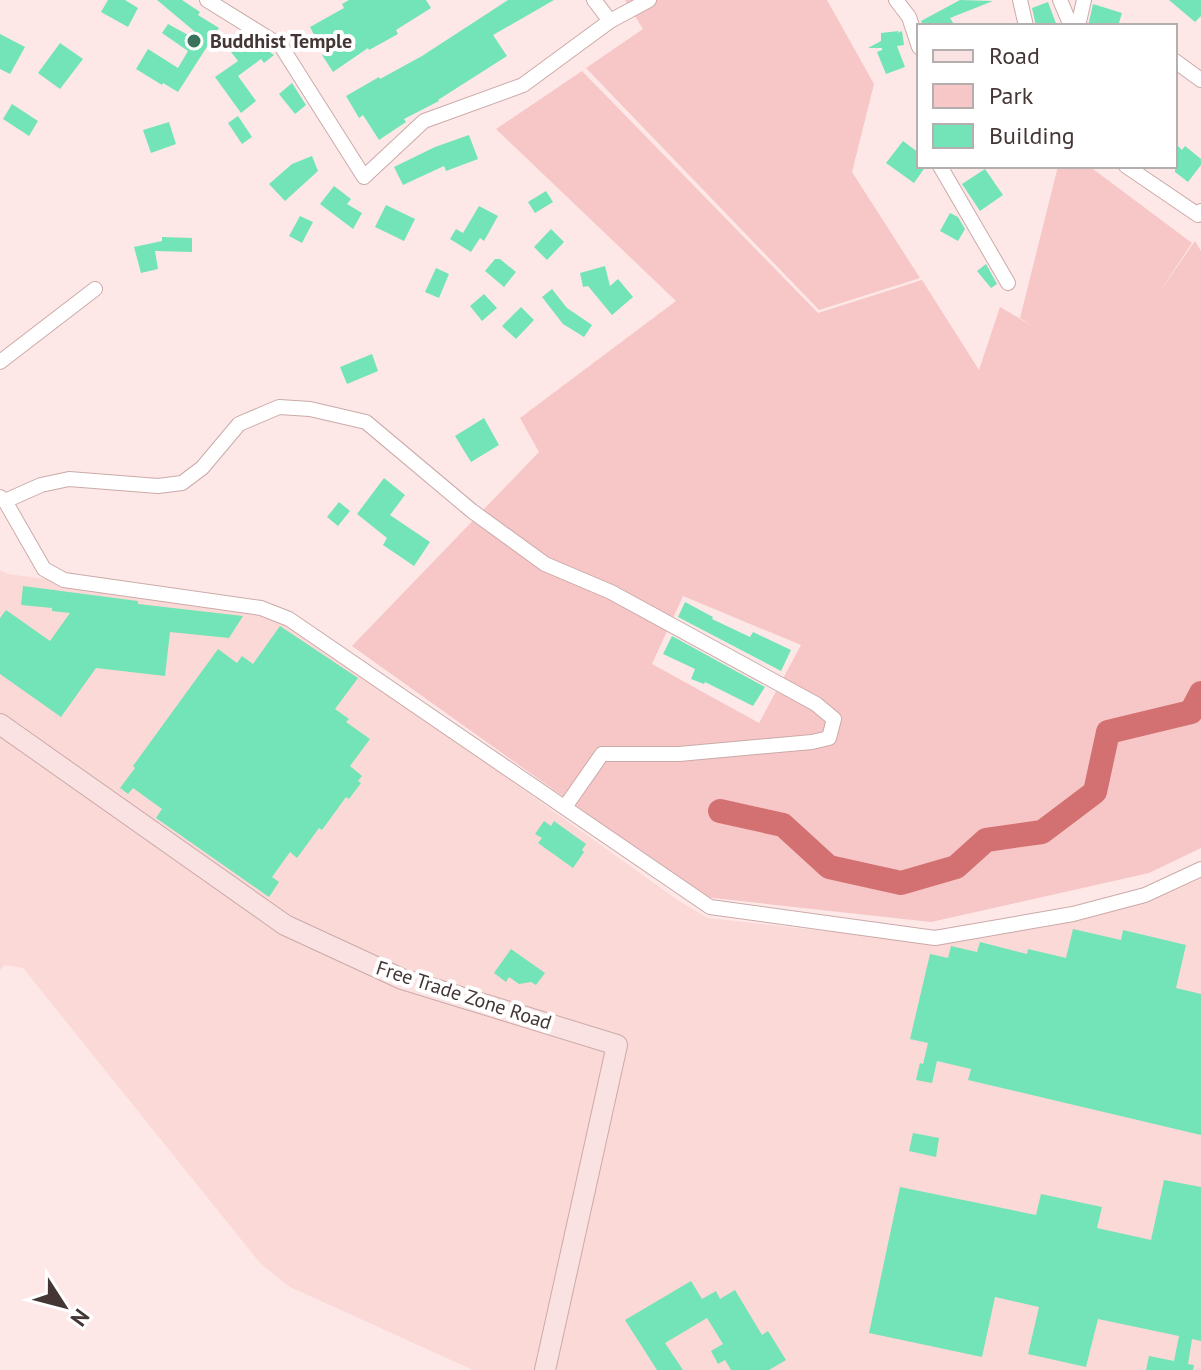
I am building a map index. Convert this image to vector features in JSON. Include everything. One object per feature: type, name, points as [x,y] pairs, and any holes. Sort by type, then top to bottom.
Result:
[{"type":"street","points":[[207,0],[281,46],[364,177],[424,121],[523,85],[610,21],[649,0]]},
{"type":"street","points":[[594,0],[610,21]]},
{"type":"street","points":[[896,0],[909,17],[917,41]]},
{"type":"street","points":[[1020,0],[1026,24]]},
{"type":"street","points":[[1060,0],[1070,24]]},
{"type":"street","points":[[1078,24],[1084,0]]},
{"type":"street","points":[[1177,62],[1201,80]]},
{"type":"street","points":[[941,168],[1008,283]]},
{"type":"street","points":[[1129,168],[1200,215]]},
{"type":"street","points":[[0,362],[95,289]]},
{"type":"street","points":[[565,807],[602,754],[679,754],[812,742],[829,738],[834,719],[816,704],[611,592],[545,564],[472,511],[366,422],[310,409],[279,407],[239,424],[202,468],[182,483],[158,486],[69,479],[2,499],[44,569],[64,580],[261,608],[289,619],[710,907],[935,938],[1073,914],[1145,895],[1201,869]]},
{"type":"street","name":"Free Trade Zone Road","points":[[0,724],[285,925],[402,979],[617,1045],[545,1370]]},
{"type":"shaded area","points":[[0,570],[8,574],[265,609],[679,901],[708,918],[907,940],[1154,891],[1201,868],[1201,1370],[473,1370],[288,1286],[260,1263],[23,968],[5,965],[0,970]]},
{"type":"green space","points":[[625,0],[827,0],[874,84],[852,172],[920,278],[819,310],[586,68],[643,29]]},
{"type":"green space","points":[[582,71],[818,313],[922,280],[979,370],[1000,307],[1034,327],[1020,318],[1058,168],[1092,168],[1192,243],[1158,294],[1195,241],[1201,251],[1201,848],[1149,873],[931,922],[704,897],[352,646],[539,452],[520,418],[676,301],[496,129]],"holes":[[[683,596],[801,645],[759,723],[652,664]]]},
{"type":"building","points":[[108,0],[125,0],[138,8],[128,27],[101,12]]},
{"type":"building","points":[[157,0],[182,0],[219,28],[178,92],[136,69],[148,49],[178,68],[188,51],[162,33],[168,24],[190,36],[194,31]]},
{"type":"building","points":[[349,0],[426,0],[431,8],[396,30],[398,34],[368,48],[333,72],[310,27],[344,8],[342,4]]},
{"type":"building","points":[[508,0],[554,0],[493,35],[507,56],[439,101],[404,119],[406,122],[379,140],[363,115],[359,118],[346,96],[422,56]]},
{"type":"building","points":[[960,0],[993,1],[950,18],[954,24],[922,24],[921,21]]},
{"type":"building","points":[[1169,0],[1201,0],[1201,16],[1195,22]]},
{"type":"building","points":[[1048,2],[1056,24],[1036,24],[1032,8]]},
{"type":"building","points":[[1093,4],[1122,13],[1119,24],[1088,24]]},
{"type":"building","points":[[899,31],[897,33],[902,31],[904,45],[897,46],[905,67],[886,74],[877,52],[882,48],[868,48],[881,41],[881,33]]},
{"type":"building","points":[[0,34],[25,47],[10,74],[0,69]]},
{"type":"building","points":[[245,41],[251,48],[257,43],[274,55],[264,63],[261,59],[238,76],[256,101],[241,113],[215,77],[238,61],[231,52]]},
{"type":"building","points":[[60,43],[83,59],[60,89],[38,73]]},
{"type":"building","points":[[292,83],[306,105],[295,114],[279,94]]},
{"type":"building","points":[[12,104],[38,121],[29,136],[3,119]]},
{"type":"building","points":[[238,116],[252,137],[242,144],[228,123]]},
{"type":"building","points":[[169,122],[176,144],[151,153],[143,130]]},
{"type":"building","points":[[469,135],[478,159],[446,171],[444,166],[403,185],[394,167]]},
{"type":"building","points":[[903,141],[917,152],[917,168],[925,168],[914,183],[886,163]]},
{"type":"building","points":[[1177,145],[1182,150],[1185,146],[1201,159],[1201,165],[1188,182],[1175,172]]},
{"type":"building","points":[[312,156],[318,171],[285,201],[269,184],[292,164]]},
{"type":"building","points":[[985,169],[1003,195],[980,211],[962,184]]},
{"type":"building","points":[[334,186],[351,199],[347,204],[362,213],[353,229],[320,204]]},
{"type":"building","points":[[546,191],[553,202],[535,213],[528,202]]},
{"type":"building","points":[[386,205],[415,219],[404,241],[375,227]]},
{"type":"building","points":[[479,206],[498,216],[484,241],[480,238],[471,252],[450,239],[456,229],[463,233]]},
{"type":"building","points":[[950,213],[958,217],[965,229],[958,241],[940,231]]},
{"type":"building","points":[[300,216],[313,222],[302,243],[289,236]]},
{"type":"building","points":[[551,229],[564,242],[547,260],[534,247]]},
{"type":"building","points":[[162,237],[192,238],[192,252],[155,251],[158,269],[141,273],[134,247],[162,241]]},
{"type":"building","points":[[495,259],[500,259],[516,272],[504,287],[485,271]]},
{"type":"building","points":[[986,264],[997,284],[991,288],[977,271]]},
{"type":"building","points":[[605,266],[610,286],[618,279],[633,297],[612,315],[588,286],[583,287],[580,273]]},
{"type":"building","points":[[436,268],[449,274],[439,298],[425,292]]},
{"type":"building","points":[[552,289],[567,308],[592,325],[584,337],[563,324],[542,297]]},
{"type":"building","points":[[484,294],[497,308],[482,321],[470,306]]},
{"type":"building","points":[[521,307],[534,320],[516,339],[502,326]]},
{"type":"building","points":[[372,354],[378,371],[347,384],[340,367]]},
{"type":"building","points":[[484,418],[499,445],[471,462],[455,436]]},
{"type":"building","points":[[384,478],[405,495],[390,515],[430,542],[414,566],[383,545],[387,538],[357,514]]},
{"type":"building","points":[[339,502],[350,511],[338,526],[327,517]]},
{"type":"building","points":[[23,586],[243,616],[229,638],[170,632],[165,676],[96,668],[61,717],[0,674],[0,618],[6,610],[50,641],[70,613],[21,605]]},
{"type":"building","points":[[685,602],[750,637],[753,632],[791,650],[781,671],[678,617]]},
{"type":"building","points":[[280,626],[358,678],[335,709],[349,719],[346,722],[370,739],[350,766],[362,776],[358,781],[361,783],[349,799],[346,797],[322,830],[319,828],[297,858],[290,852],[272,877],[279,882],[269,897],[156,818],[162,809],[133,788],[128,794],[120,788],[218,649],[237,663],[242,656],[253,664]]},
{"type":"building","points":[[672,636],[765,687],[753,706],[705,682],[691,679],[695,669],[663,654]]},
{"type":"building","points":[[544,821],[551,826],[554,821],[586,844],[573,868],[538,843],[542,838],[535,834]]},
{"type":"building","points":[[1073,929],[1121,940],[1123,930],[1186,945],[1176,988],[1201,994],[1201,1135],[968,1080],[971,1069],[937,1061],[932,1083],[916,1080],[928,1043],[910,1039],[930,954],[948,958],[951,946],[977,952],[980,942],[1027,954],[1028,949],[1066,958]]},
{"type":"building","points":[[511,949],[545,973],[536,985],[531,982],[519,984],[509,977],[506,982],[494,973]]},
{"type":"building","points":[[913,1133],[939,1138],[936,1157],[909,1151]]},
{"type":"building","points":[[1164,1180],[1201,1187],[1201,1341],[1192,1339],[1188,1364],[1194,1365],[1193,1370],[1146,1370],[1149,1356],[1174,1361],[1179,1336],[1098,1319],[1086,1367],[1028,1354],[1039,1307],[995,1297],[982,1357],[869,1333],[900,1187],[1036,1215],[1041,1194],[1102,1207],[1097,1228],[1151,1240]]},
{"type":"building","points":[[691,1281],[702,1299],[716,1291],[720,1299],[735,1290],[762,1335],[768,1331],[786,1360],[769,1370],[731,1370],[725,1360],[718,1364],[711,1351],[723,1344],[707,1318],[665,1343],[683,1370],[657,1370],[625,1320]]},
{"type":"waterway","points":[[720,811],[783,825],[829,867],[901,883],[956,867],[986,840],[1042,832],[1095,792],[1108,732],[1191,712],[1201,693]]},
{"type":"place","name":"Buddhist Temple","points":[[194,41]]}]
